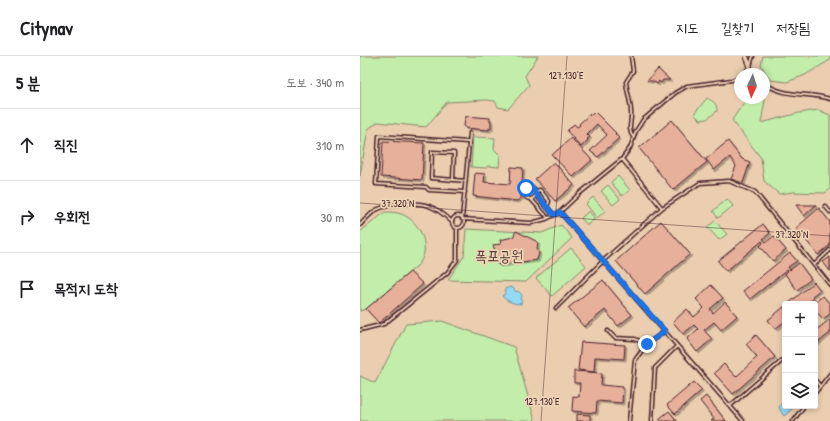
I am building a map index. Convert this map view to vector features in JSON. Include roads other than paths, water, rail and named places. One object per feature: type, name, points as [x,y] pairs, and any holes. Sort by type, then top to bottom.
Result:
[{"type":"street","points":[[746,56],[750,66]]},
{"type":"lane","points":[[631,56],[633,70],[626,82],[631,111],[630,133],[633,138]]},
{"type":"lane","points":[[750,66],[753,56]]},
{"type":"lane","points":[[452,222],[455,217],[459,217],[462,219],[531,223],[548,218],[560,212],[579,194],[622,159],[630,148],[633,138],[643,120],[675,93],[687,86],[734,79]]},
{"type":"lane","points":[[770,86],[782,92],[804,96],[818,96],[830,99]]},
{"type":"lane","points":[[457,229],[464,224],[462,219],[470,133]]},
{"type":"lane","points":[[465,192],[429,190],[426,187],[376,184],[379,136],[469,142]]},
{"type":"lane","points":[[452,180],[454,154],[432,152],[430,178],[452,180],[466,181]]},
{"type":"lane","points":[[622,159],[662,208]]},
{"type":"lane","points":[[556,308],[603,261],[662,208],[700,183],[728,181],[754,192],[830,284]]},
{"type":"lane","points":[[547,207],[549,201],[540,190],[536,191],[531,187],[527,187],[524,190],[524,196],[531,199],[548,218]]},
{"type":"lane","points":[[536,191],[536,194],[554,215]]},
{"type":"lane","points":[[531,199],[536,194]]},
{"type":"lane","points":[[360,225],[376,210],[388,206],[407,203],[428,205],[446,216],[457,229],[457,260],[447,273],[384,324],[360,330]]},
{"type":"lane","points":[[825,206],[830,212]]},
{"type":"lane","points":[[560,212],[743,421]]},
{"type":"lane","points":[[814,265],[830,250]]},
{"type":"lane","points":[[608,331],[615,338],[635,339],[647,344]]},
{"type":"lane","points":[[629,421],[635,360],[647,344],[665,331]]},
{"type":"lane","points":[[652,421],[655,368],[677,346]]},
{"type":"lane","points":[[730,406],[782,361]]},
{"type":"lane","points":[[818,388],[830,374]]},
{"type":"lane","points":[[793,421],[802,409]]},
{"type":"water","points":[[510,287],[522,295],[521,304],[510,302],[502,296],[505,294],[505,289]]},
{"type":"water","points":[[781,404],[782,409],[792,409],[784,416],[779,407]]},
{"type":"park label","name":"폭포공원","points":[[499,256]]}]
